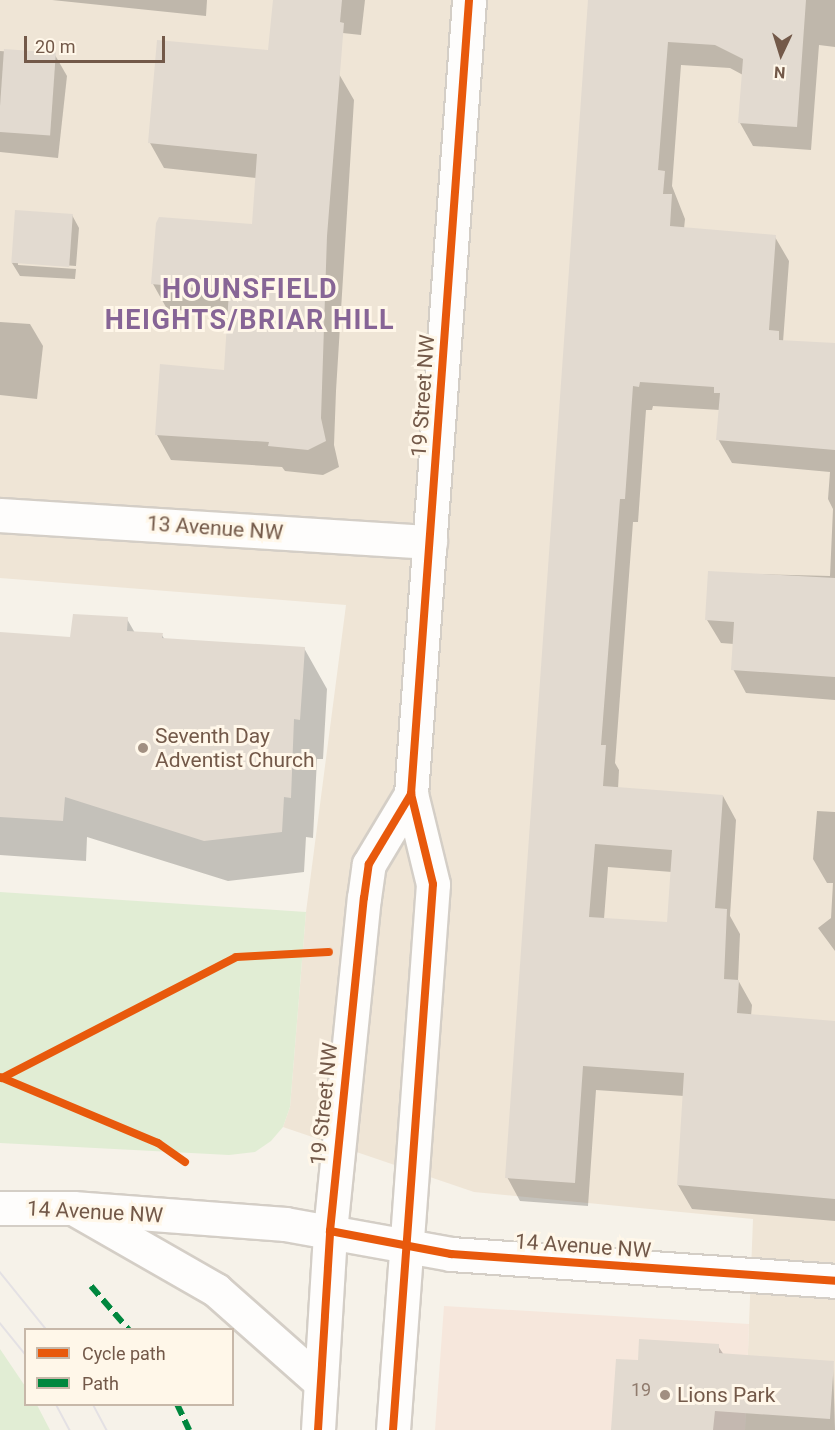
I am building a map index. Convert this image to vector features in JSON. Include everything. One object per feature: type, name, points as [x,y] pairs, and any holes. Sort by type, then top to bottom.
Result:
[{"type":"street","name":"19 Street NW","points":[[393,1430],[433,884],[411,794],[469,0]]},
{"type":"street","name":"13 Avenue NW","points":[[0,515],[430,542]]},
{"type":"street","name":"19 Street NW","points":[[318,1430],[330,1231],[369,864],[411,794]]},
{"type":"street","name":"14 Avenue NW","points":[[0,1208],[73,1208],[330,1231],[451,1254],[835,1281]]},
{"type":"street","points":[[73,1208],[216,1290],[321,1383]]},
{"type":"shaded area","points":[[0,0],[835,0],[835,1430],[745,1430],[753,1219],[474,1192],[283,1127],[290,1107],[306,912],[346,605],[0,578]]},
{"type":"shaded area","points":[[444,1306],[749,1324],[745,1430],[435,1430]]},
{"type":"green space","points":[[0,892],[306,912],[290,1107],[283,1127],[271,1141],[255,1152],[229,1155],[0,1143]]},
{"type":"green space","points":[[0,1349],[24,1385],[24,1406],[38,1406],[50,1430],[0,1430]]},
{"type":"building","points":[[273,0],[342,0],[340,22],[344,23],[327,236],[321,418],[326,441],[308,450],[268,446],[269,442],[155,435],[160,364],[224,370],[229,291],[151,284],[156,223],[159,217],[252,224],[257,154],[148,143],[157,40],[268,50]]},
{"type":"building","points":[[588,0],[806,0],[797,127],[738,123],[743,59],[715,45],[668,42],[658,170],[665,171],[663,194],[672,194],[670,226],[776,235],[769,330],[779,331],[779,340],[835,343],[835,450],[716,440],[720,393],[714,393],[714,387],[640,382],[639,387],[633,386],[625,499],[620,499],[601,745],[606,745],[603,786],[723,795],[715,908],[727,909],[724,979],[739,980],[737,1013],[835,1021],[835,1199],[677,1185],[684,1073],[583,1066],[575,1183],[505,1178]],"holes":[[[595,844],[672,850],[667,922],[589,917]]]},
{"type":"building","points":[[4,49],[56,53],[50,135],[0,132]]},
{"type":"building","points":[[15,210],[73,214],[69,267],[11,263]]},
{"type":"building","points":[[708,571],[835,578],[835,677],[731,670],[734,622],[705,620]]},
{"type":"building","name":"Seventh Day Adventist Church","points":[[73,614],[128,617],[127,631],[163,633],[162,638],[305,647],[300,720],[294,719],[291,798],[284,797],[282,832],[204,841],[65,797],[63,821],[0,817],[0,632],[70,637]]},
{"type":"building","points":[[639,1339],[719,1344],[719,1353],[834,1361],[830,1419],[715,1411],[713,1430],[611,1430],[616,1359],[638,1360]]},
{"type":"tram line","points":[[0,1272],[45,1328]]},
{"type":"tram line","points":[[0,1323],[24,1353]]},
{"type":"tram line","points":[[57,1406],[70,1430]]},
{"type":"tram line","points":[[94,1406],[107,1430]]},
{"type":"marked path","points":[[91,1286],[127,1328]]},
{"type":"marked path","points":[[178,1406],[189,1430]]},
{"type":"cycle path","points":[[393,1430],[433,884],[411,794],[469,0]]},
{"type":"cycle path","points":[[318,1430],[330,1231],[364,898],[369,864],[411,794]]},
{"type":"cycle path","points":[[2,1078],[236,957],[329,952]]},
{"type":"cycle path","points":[[0,1077],[158,1143],[185,1162]]},
{"type":"cycle path","points":[[330,1231],[451,1254],[835,1281]]},
{"type":"place","name":"Seventh Day Adventist Church","points":[[143,748]]},
{"type":"place","name":"Lions Park","points":[[665,1395]]},
{"type":"district","name":"HOUNSFIELD HEIGHTS/BRIAR HILL","points":[[250,304]]}]
